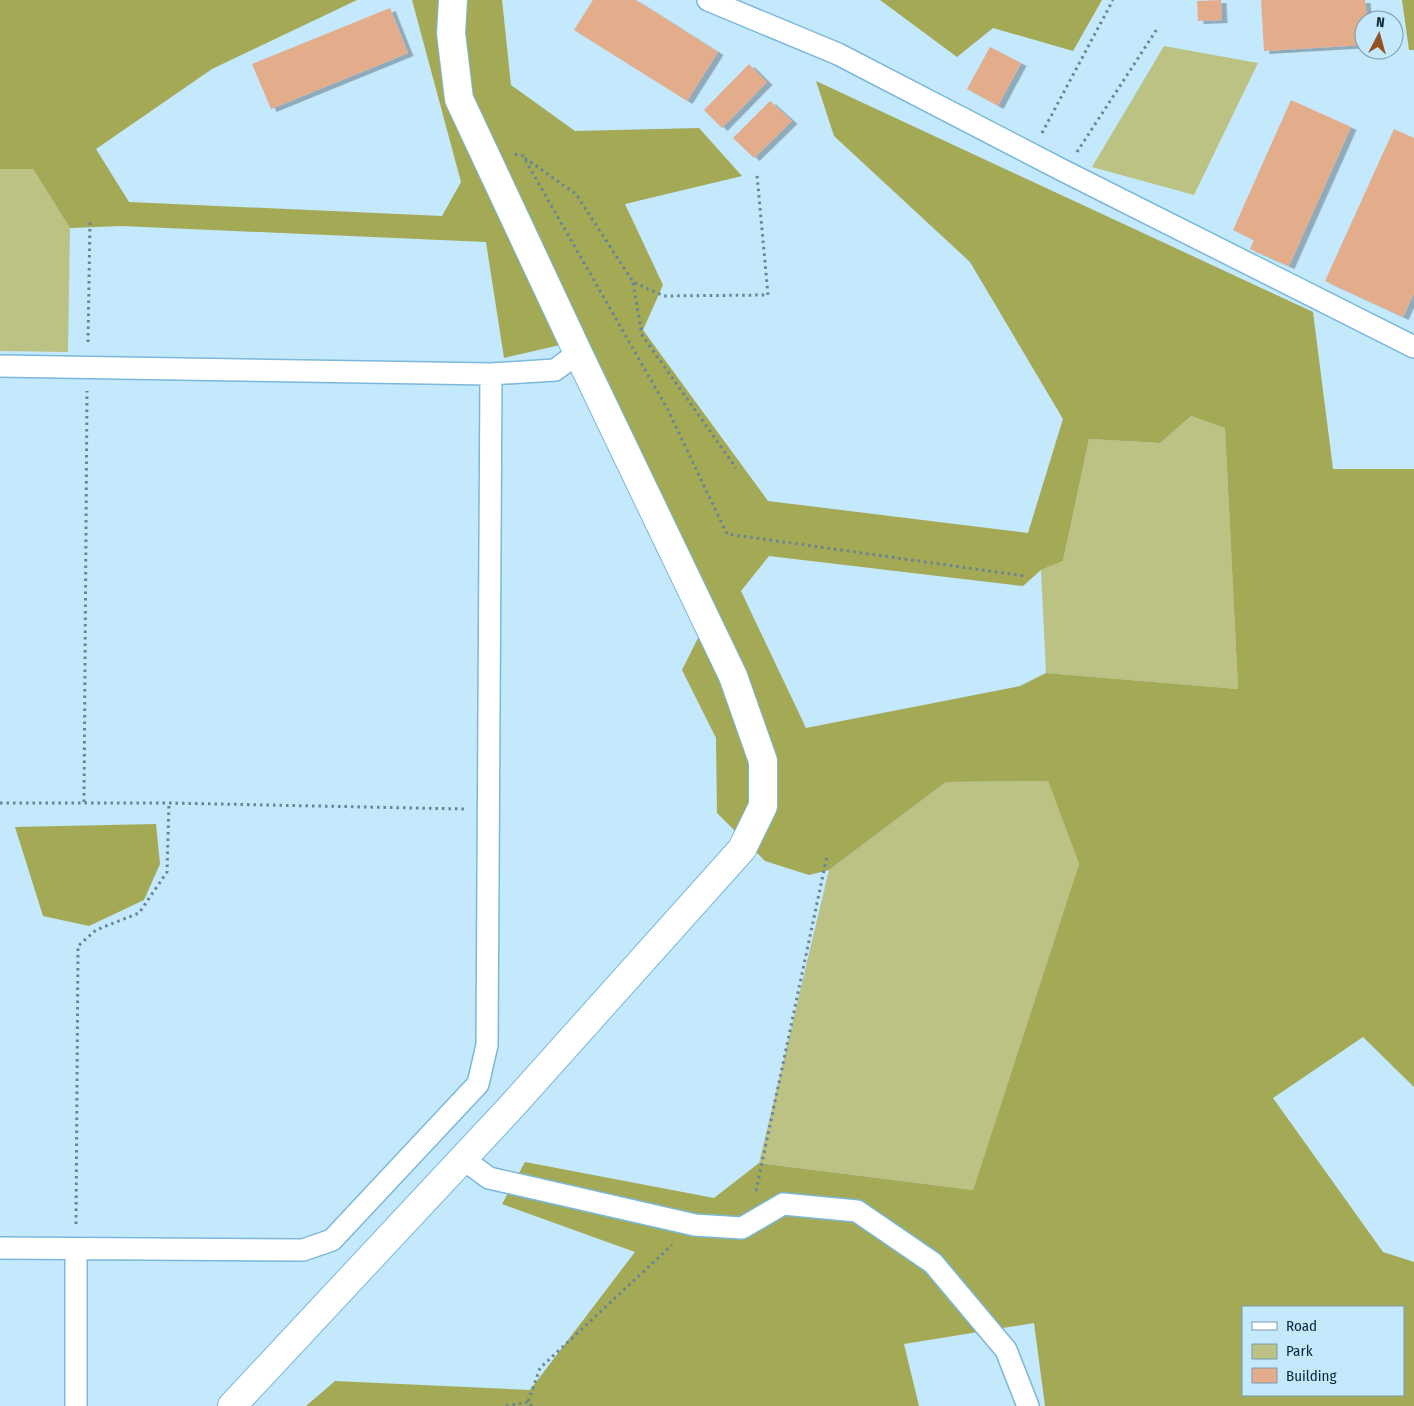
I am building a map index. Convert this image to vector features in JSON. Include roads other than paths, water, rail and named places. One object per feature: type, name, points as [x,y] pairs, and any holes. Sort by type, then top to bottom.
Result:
[{"type":"street","points":[[232,1406],[463,1159],[742,849],[762,806],[763,761],[733,676],[459,99],[450,33],[453,0]]},
{"type":"street","points":[[708,0],[838,54],[1064,171],[1414,347]]},
{"type":"street","points":[[0,366],[491,374],[555,370],[578,353]]},
{"type":"street","points":[[0,1248],[303,1250],[332,1240],[478,1084],[487,1045],[491,374]]},
{"type":"street","points":[[463,1159],[489,1178],[694,1225],[742,1228],[784,1204],[857,1211],[933,1263],[1006,1350],[1028,1406]]},
{"type":"street","points":[[76,1250],[76,1406]]}]
